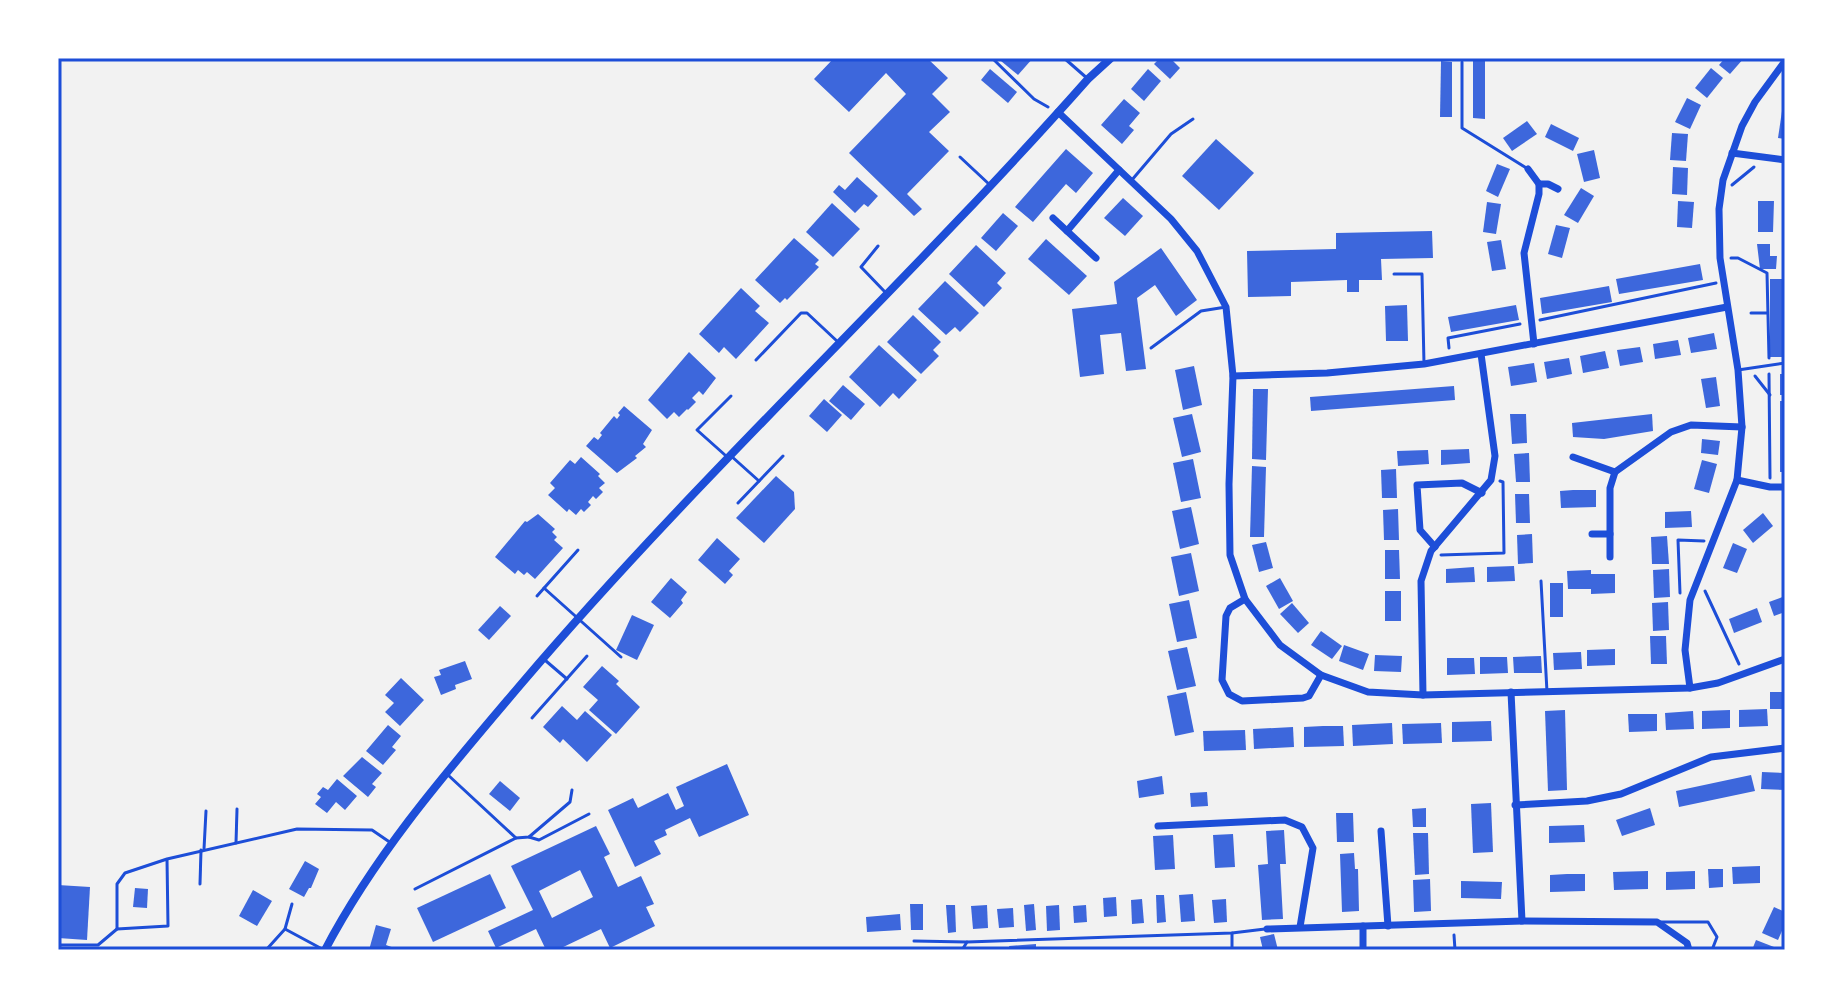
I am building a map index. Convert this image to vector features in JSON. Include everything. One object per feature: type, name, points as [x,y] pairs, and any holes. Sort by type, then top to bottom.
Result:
[{"type":"street","points":[[324,950],[391,843],[445,772],[577,619],[1111,58]]},
{"type":"street","points":[[1690,688],[1685,650],[1692,596],[1737,480],[1742,427],[1738,370],[1718,233],[1721,193],[1732,153],[1755,102],[1785,61]]},
{"type":"street","points":[[1058,112],[1171,219],[1197,251],[1226,307],[1233,376],[1230,555],[1245,599],[1280,645],[1321,675],[1368,692],[1423,695],[1690,688],[1744,675],[1785,659]]},
{"type":"street","points":[[1732,153],[1785,160]]},
{"type":"street","points":[[1528,169],[1539,184],[1524,253],[1534,344]]},
{"type":"street","points":[[1067,231],[1119,170]]},
{"type":"street","points":[[1539,184],[1558,189]]},
{"type":"street","points":[[1053,218],[1096,258]]},
{"type":"street","points":[[1233,376],[1327,373],[1424,364],[1727,307]]},
{"type":"street","points":[[1423,695],[1421,581],[1435,547],[1491,480],[1495,456],[1481,354]]},
{"type":"street","points":[[1610,557],[1610,488],[1615,472],[1671,432],[1691,425],[1742,427]]},
{"type":"street","points":[[1573,457],[1615,472]]},
{"type":"street","points":[[1737,480],[1785,487]]},
{"type":"street","points":[[1435,547],[1420,530],[1417,485],[1462,483],[1482,493]]},
{"type":"street","points":[[1592,534],[1610,534]]},
{"type":"street","points":[[1245,599],[1230,608],[1226,616],[1222,680],[1229,694],[1242,701],[1303,698],[1309,696],[1321,675]]},
{"type":"street","points":[[1511,692],[1522,921]]},
{"type":"street","points":[[1515,805],[1587,801],[1621,794],[1711,757],[1785,748]]},
{"type":"street","points":[[1158,826],[1285,820],[1302,827],[1313,848],[1300,927]]},
{"type":"street","points":[[1381,831],[1388,926]]},
{"type":"street","points":[[1267,929],[1522,921],[1657,922],[1687,943],[1689,950]]},
{"type":"street","points":[[1363,926],[1363,950]]},
{"type":"lane","points":[[1064,58],[1088,79]]},
{"type":"lane","points":[[1462,62],[1462,128],[1528,169]]},
{"type":"lane","points":[[1131,181],[1163,143],[1193,119]]},
{"type":"lane","points":[[960,157],[990,185]]},
{"type":"lane","points":[[878,246],[862,263],[861,269],[887,295]]},
{"type":"lane","points":[[1394,274],[1422,274],[1424,364]]},
{"type":"lane","points":[[1151,348],[1201,311],[1226,307]]},
{"type":"lane","points":[[756,360],[801,313],[807,313],[841,345]]},
{"type":"lane","points":[[1738,370],[1785,363]]},
{"type":"lane","points":[[731,396],[697,430],[759,481]]},
{"type":"lane","points":[[738,503],[783,456]]},
{"type":"lane","points":[[537,596],[578,550]]},
{"type":"lane","points":[[1541,581],[1547,692]]},
{"type":"lane","points":[[544,588],[621,657]]},
{"type":"lane","points":[[532,718],[587,656]]},
{"type":"lane","points":[[543,658],[567,679]]},
{"type":"lane","points":[[445,772],[516,838]]},
{"type":"lane","points":[[529,837],[570,802],[572,790]]},
{"type":"lane","points":[[236,843],[237,809]]},
{"type":"lane","points":[[200,884],[206,811]]},
{"type":"lane","points":[[415,889],[516,838],[539,840],[589,814]]},
{"type":"lane","points":[[117,929],[117,884],[125,873],[167,859],[297,829],[372,830],[391,843]]},
{"type":"lane","points":[[58,945],[98,945],[117,929],[168,926],[167,859]]},
{"type":"lane","points":[[266,950],[285,929],[292,904]]},
{"type":"lane","points":[[1657,922],[1708,922],[1717,937],[1712,950]]},
{"type":"lane","points":[[285,929],[324,950]]},
{"type":"lane","points":[[914,941],[1232,933],[1267,929]]},
{"type":"lane","points":[[1232,933],[1232,950]]},
{"type":"lane","points":[[962,950],[967,942]]},
{"type":"path","points":[[992,58],[1034,99],[1058,112]]},
{"type":"path","points":[[1721,193],[1767,158]]},
{"type":"path","points":[[1450,359],[1448,338],[1723,282]]},
{"type":"path","points":[[1751,313],[1767,313]]},
{"type":"path","points":[[1749,368],[1770,395]]},
{"type":"path","points":[[1430,555],[1504,553],[1503,482],[1491,480]]},
{"type":"path","points":[[1692,596],[1680,593],[1678,540],[1713,541]]},
{"type":"path","points":[[1699,579],[1744,675]]},
{"type":"path","points":[[1454,923],[1455,950]]},
{"type":"building","points":[[834,58],[927,58],[948,78],[932,94],[950,112],[929,132],[949,151],[907,194],[922,209],[914,216],[849,153],[906,94],[886,73],[849,112],[814,79]]},
{"type":"building","points":[[1003,58],[1033,58],[1018,75],[1001,61]]},
{"type":"building","points":[[1160,58],[1170,58],[1180,68],[1170,79],[1154,64]]},
{"type":"building","points":[[1725,58],[1744,58],[1730,74],[1719,65]]},
{"type":"building","points":[[1473,59],[1485,59],[1485,119],[1473,118]]},
{"type":"building","points":[[1441,61],[1452,62],[1452,117],[1440,117]]},
{"type":"building","points":[[1711,68],[1723,78],[1707,98],[1695,88]]},
{"type":"building","points":[[990,69],[1017,92],[1008,103],[981,80]]},
{"type":"building","points":[[1148,69],[1161,81],[1144,101],[1131,89]]},
{"type":"building","points":[[1687,98],[1701,105],[1690,129],[1675,122]]},
{"type":"building","points":[[1124,99],[1140,113],[1129,126],[1134,130],[1122,144],[1101,125]]},
{"type":"building","points":[[1782,111],[1785,111],[1785,139],[1778,138]]},
{"type":"building","points":[[1527,121],[1537,134],[1512,151],[1503,138]]},
{"type":"building","points":[[1551,124],[1579,138],[1573,151],[1545,137]]},
{"type":"building","points":[[1672,133],[1688,134],[1686,161],[1670,160]]},
{"type":"building","points":[[1216,139],[1254,173],[1219,210],[1182,176]]},
{"type":"building","points":[[1066,149],[1093,173],[1076,193],[1066,184],[1033,222],[1015,207]]},
{"type":"building","points":[[1594,150],[1600,178],[1584,182],[1577,154]]},
{"type":"building","points":[[1497,164],[1510,169],[1498,197],[1486,191]]},
{"type":"building","points":[[1673,167],[1688,168],[1687,195],[1672,194]]},
{"type":"building","points":[[857,177],[878,196],[868,207],[864,204],[855,213],[833,192],[839,185],[845,190]]},
{"type":"building","points":[[1581,188],[1594,196],[1578,223],[1564,215]]},
{"type":"building","points":[[1123,198],[1143,216],[1125,236],[1104,218]]},
{"type":"building","points":[[1678,201],[1694,202],[1692,228],[1677,227]]},
{"type":"building","points":[[1758,201],[1774,201],[1773,232],[1758,232]]},
{"type":"building","points":[[1487,202],[1501,204],[1496,234],[1483,232]]},
{"type":"building","points":[[832,203],[860,229],[833,257],[806,232]]},
{"type":"building","points":[[1003,213],[1018,226],[996,251],[981,238]]},
{"type":"building","points":[[1556,225],[1570,228],[1562,258],[1548,254]]},
{"type":"building","points":[[1432,231],[1433,258],[1381,259],[1382,280],[1359,280],[1359,292],[1347,292],[1347,280],[1291,282],[1291,296],[1248,297],[1247,251],[1336,249],[1336,233]]},
{"type":"building","points":[[794,238],[819,260],[815,264],[819,267],[787,300],[785,298],[780,303],[755,280]]},
{"type":"building","points":[[1046,239],[1087,276],[1069,295],[1028,259]]},
{"type":"building","points":[[1501,240],[1506,269],[1492,271],[1487,242]]},
{"type":"building","points":[[1757,244],[1770,244],[1770,256],[1777,256],[1776,269],[1760,269]]},
{"type":"building","points":[[976,245],[1006,273],[997,283],[1002,288],[984,307],[949,274]]},
{"type":"building","points":[[1161,248],[1197,300],[1176,316],[1155,285],[1137,298],[1146,369],[1126,371],[1121,333],[1100,335],[1104,374],[1080,377],[1072,309],[1117,304],[1114,282]]},
{"type":"building","points":[[1700,264],[1703,280],[1619,294],[1616,279]]},
{"type":"building","points":[[1770,279],[1785,279],[1785,357],[1770,357]]},
{"type":"building","points":[[945,281],[979,313],[960,332],[955,327],[946,335],[918,309]]},
{"type":"building","points":[[1609,286],[1612,302],[1542,314],[1540,298]]},
{"type":"building","points":[[741,288],[760,306],[755,311],[769,323],[736,359],[724,347],[719,353],[699,334]]},
{"type":"building","points":[[1407,305],[1408,341],[1386,341],[1385,306]]},
{"type":"building","points":[[1516,305],[1519,320],[1451,332],[1448,317]]},
{"type":"building","points":[[913,315],[941,342],[933,350],[939,356],[921,374],[887,342]]},
{"type":"building","points":[[1714,333],[1717,349],[1691,353],[1688,338]]},
{"type":"building","points":[[1678,340],[1681,355],[1655,359],[1653,344]]},
{"type":"building","points":[[879,345],[917,380],[899,399],[893,393],[880,407],[849,377]]},
{"type":"building","points":[[1640,347],[1643,362],[1620,366],[1617,350]]},
{"type":"building","points":[[1605,351],[1609,368],[1583,373],[1580,356]]},
{"type":"building","points":[[689,352],[716,378],[703,395],[699,391],[692,398],[696,402],[688,410],[679,417],[674,412],[667,419],[648,400]]},
{"type":"building","points":[[1569,358],[1572,374],[1547,379],[1544,362]]},
{"type":"building","points":[[1534,363],[1537,382],[1511,386],[1508,367]]},
{"type":"building","points":[[1194,366],[1202,405],[1183,410],[1175,370]]},
{"type":"building","points":[[1780,374],[1785,374],[1785,395],[1780,395]]},
{"type":"building","points":[[1716,377],[1720,406],[1706,408],[1701,379]]},
{"type":"building","points":[[843,385],[865,404],[851,420],[829,401]]},
{"type":"building","points":[[1454,386],[1455,400],[1311,411],[1310,397]]},
{"type":"building","points":[[1253,389],[1268,389],[1266,460],[1252,459]]},
{"type":"building","points":[[824,399],[842,415],[827,432],[809,416]]},
{"type":"building","points":[[1780,401],[1785,401],[1785,472],[1780,472]]},
{"type":"building","points":[[624,406],[652,430],[643,444],[646,447],[617,473],[586,446],[594,437],[598,440],[602,435],[600,433],[614,416],[617,419]]},
{"type":"building","points":[[1192,414],[1201,452],[1182,457],[1173,418]]},
{"type":"building","points":[[1510,414],[1526,414],[1527,443],[1512,444]]},
{"type":"building","points":[[1652,414],[1653,431],[1604,439],[1573,437],[1572,423]]},
{"type":"building","points":[[1702,439],[1720,441],[1718,455],[1701,453]]},
{"type":"building","points":[[1469,449],[1470,463],[1441,465],[1441,450]]},
{"type":"building","points":[[1428,450],[1429,464],[1398,466],[1397,451]]},
{"type":"building","points":[[1529,453],[1530,482],[1516,482],[1514,454]]},
{"type":"building","points":[[581,457],[600,474],[598,476],[605,483],[599,488],[603,492],[596,499],[593,496],[588,502],[591,505],[576,515],[569,509],[567,512],[548,495],[555,488],[550,483],[570,460],[575,464]]},
{"type":"building","points":[[1193,459],[1201,498],[1181,502],[1173,463]]},
{"type":"building","points":[[1702,460],[1717,464],[1709,493],[1694,489]]},
{"type":"building","points":[[1252,466],[1266,467],[1264,537],[1250,537]]},
{"type":"building","points":[[1396,469],[1397,498],[1382,498],[1381,470]]},
{"type":"building","points":[[776,476],[794,492],[795,509],[764,543],[736,518]]},
{"type":"building","points":[[1596,490],[1596,507],[1561,508],[1560,491]]},
{"type":"building","points":[[1515,494],[1529,494],[1530,523],[1516,523]]},
{"type":"building","points":[[1191,507],[1199,544],[1180,549],[1172,511]]},
{"type":"building","points":[[1398,509],[1399,540],[1384,540],[1383,510]]},
{"type":"building","points":[[1691,511],[1692,527],[1665,528],[1665,512]]},
{"type":"building","points":[[1763,513],[1773,526],[1753,543],[1743,530]]},
{"type":"building","points":[[538,514],[555,529],[552,532],[557,537],[554,540],[563,548],[535,579],[527,572],[524,575],[518,570],[515,574],[495,557],[525,521]]},
{"type":"building","points":[[1532,534],[1533,563],[1518,564],[1517,535]]},
{"type":"building","points":[[1667,536],[1669,564],[1652,564],[1651,537]]},
{"type":"building","points":[[717,538],[740,559],[729,571],[733,575],[725,584],[698,560]]},
{"type":"building","points":[[1266,542],[1273,568],[1259,572],[1252,545]]},
{"type":"building","points":[[1733,543],[1747,549],[1737,573],[1723,568]]},
{"type":"building","points":[[1385,550],[1399,550],[1400,579],[1385,579]]},
{"type":"building","points":[[1191,553],[1199,591],[1179,596],[1171,557]]},
{"type":"building","points":[[1514,566],[1515,581],[1487,582],[1487,567]]},
{"type":"building","points":[[1474,567],[1475,582],[1446,583],[1446,569]]},
{"type":"building","points":[[1669,569],[1670,597],[1654,598],[1653,570]]},
{"type":"building","points":[[1591,570],[1591,574],[1615,574],[1615,593],[1591,594],[1591,589],[1568,589],[1567,571]]},
{"type":"building","points":[[671,578],[687,592],[681,600],[683,603],[670,618],[651,602]]},
{"type":"building","points":[[1280,578],[1293,601],[1279,609],[1266,586]]},
{"type":"building","points":[[1550,583],[1563,583],[1563,617],[1550,617]]},
{"type":"building","points":[[1385,591],[1401,591],[1401,621],[1385,621]]},
{"type":"building","points":[[1785,596],[1785,612],[1774,616],[1769,602]]},
{"type":"building","points":[[1189,600],[1197,638],[1177,642],[1169,604]]},
{"type":"building","points":[[1668,602],[1669,630],[1653,631],[1652,603]]},
{"type":"building","points":[[1292,603],[1309,623],[1298,633],[1280,614]]},
{"type":"building","points":[[500,606],[511,616],[489,640],[478,630]]},
{"type":"building","points":[[1757,608],[1762,622],[1734,633],[1729,619]]},
{"type":"building","points":[[632,615],[654,625],[637,660],[616,650]]},
{"type":"building","points":[[1321,631],[1342,646],[1332,659],[1311,645]]},
{"type":"building","points":[[1650,636],[1666,636],[1667,664],[1651,664]]},
{"type":"building","points":[[1344,645],[1369,654],[1363,670],[1339,661]]},
{"type":"building","points":[[1187,647],[1196,686],[1177,690],[1168,651]]},
{"type":"building","points":[[1615,649],[1615,665],[1587,666],[1587,650]]},
{"type":"building","points":[[1581,652],[1582,669],[1554,670],[1553,653]]},
{"type":"building","points":[[1375,655],[1402,656],[1401,672],[1374,671]]},
{"type":"building","points":[[1541,656],[1542,673],[1514,673],[1513,657]]},
{"type":"building","points":[[1480,657],[1507,657],[1508,673],[1480,674]]},
{"type":"building","points":[[1447,658],[1474,658],[1475,674],[1447,675]]},
{"type":"building","points":[[465,661],[472,679],[455,685],[456,689],[441,695],[434,677],[441,675],[439,670]]},
{"type":"building","points":[[602,666],[640,707],[616,734],[589,710],[598,700],[583,687]]},
{"type":"building","points":[[401,678],[424,700],[400,726],[385,712],[394,703],[385,695]]},
{"type":"building","points":[[1186,692],[1194,732],[1175,736],[1167,696]]},
{"type":"building","points":[[1770,692],[1785,692],[1785,709],[1770,709]]},
{"type":"building","points":[[562,706],[577,720],[585,711],[612,735],[587,762],[563,739],[560,743],[543,727]]},
{"type":"building","points":[[1767,709],[1768,726],[1739,727],[1739,710]]},
{"type":"building","points":[[1565,710],[1567,790],[1548,791],[1545,711]]},
{"type":"building","points":[[1730,710],[1730,728],[1702,729],[1702,711]]},
{"type":"building","points":[[1693,711],[1694,729],[1666,730],[1665,713]]},
{"type":"building","points":[[1628,714],[1657,714],[1657,731],[1629,732]]},
{"type":"building","points":[[1491,721],[1492,741],[1452,742],[1452,722]]},
{"type":"building","points":[[1392,723],[1393,744],[1353,746],[1352,725]]},
{"type":"building","points":[[1441,723],[1442,743],[1403,744],[1402,724]]},
{"type":"building","points":[[388,725],[401,736],[392,747],[396,750],[383,765],[366,751]]},
{"type":"building","points":[[1343,726],[1344,746],[1304,747],[1304,727]]},
{"type":"building","points":[[1293,727],[1294,747],[1254,749],[1253,729]]},
{"type":"building","points":[[1245,730],[1246,750],[1204,751],[1203,731]]},
{"type":"building","points":[[362,757],[382,773],[372,784],[376,787],[368,797],[343,776]]},
{"type":"building","points":[[727,764],[749,815],[699,837],[690,818],[665,830],[667,835],[654,841],[661,854],[635,867],[608,810],[633,798],[638,808],[668,793],[676,810],[684,806],[676,787]]},
{"type":"building","points":[[1762,772],[1785,773],[1785,790],[1761,789]]},
{"type":"building","points":[[1751,775],[1755,791],[1679,807],[1676,791]]},
{"type":"building","points":[[1162,776],[1164,794],[1139,798],[1137,781]]},
{"type":"building","points":[[337,779],[357,796],[345,810],[336,802],[327,813],[315,804],[321,797],[317,794],[323,787],[328,790]]},
{"type":"building","points":[[500,781],[520,798],[510,811],[489,794]]},
{"type":"building","points":[[1207,792],[1208,806],[1191,807],[1190,793]]},
{"type":"building","points":[[1491,803],[1493,852],[1473,853],[1471,804]]},
{"type":"building","points":[[1426,808],[1426,827],[1413,827],[1412,809]]},
{"type":"building","points":[[1650,808],[1655,825],[1622,836],[1616,820]]},
{"type":"building","points":[[1336,813],[1353,813],[1354,842],[1337,842]]},
{"type":"building","points":[[1584,825],[1585,842],[1549,843],[1549,826]]},
{"type":"building","points":[[596,826],[610,854],[604,857],[618,887],[641,876],[654,904],[646,907],[655,926],[610,948],[601,929],[557,950],[552,947],[546,950],[536,929],[496,948],[488,931],[533,910],[511,866]],"holes":[[[580,870],[593,897],[552,918],[539,891]]]},
{"type":"building","points":[[1284,830],[1286,864],[1280,864],[1283,919],[1262,920],[1258,865],[1268,864],[1266,831]]},
{"type":"building","points":[[1413,833],[1428,833],[1429,874],[1415,875]]},
{"type":"building","points":[[1233,834],[1235,867],[1215,868],[1213,835]]},
{"type":"building","points":[[1173,835],[1175,869],[1155,870],[1153,836]]},
{"type":"building","points":[[1354,853],[1355,869],[1358,869],[1359,911],[1342,912],[1340,854]]},
{"type":"building","points":[[305,861],[319,869],[304,897],[289,889]]},
{"type":"building","points":[[1760,866],[1760,883],[1733,884],[1732,867]]},
{"type":"building","points":[[1708,869],[1723,869],[1723,887],[1709,888]]},
{"type":"building","points":[[1648,871],[1648,889],[1614,890],[1613,872]]},
{"type":"building","points":[[1695,871],[1695,889],[1666,890],[1666,872]]},
{"type":"building","points":[[490,874],[506,908],[433,942],[417,908]]},
{"type":"building","points":[[1585,874],[1585,891],[1550,892],[1550,875]]},
{"type":"building","points":[[1430,879],[1431,911],[1414,912],[1413,880]]},
{"type":"building","points":[[1461,881],[1502,882],[1501,899],[1461,898]]},
{"type":"building","points":[[58,885],[90,887],[87,940],[58,938]]},
{"type":"building","points":[[135,888],[148,889],[147,908],[133,907]]},
{"type":"building","points":[[253,890],[272,901],[257,926],[239,916]]},
{"type":"building","points":[[1193,894],[1195,921],[1181,922],[1179,895]]},
{"type":"building","points":[[1156,895],[1164,895],[1166,922],[1157,923]]},
{"type":"building","points":[[1116,897],[1117,916],[1104,917],[1103,898]]},
{"type":"building","points":[[1142,899],[1144,923],[1132,924],[1131,900]]},
{"type":"building","points":[[1226,899],[1227,922],[1214,923],[1212,900]]},
{"type":"building","points":[[910,904],[923,904],[923,930],[911,930]]},
{"type":"building","points":[[1034,904],[1036,930],[1026,931],[1024,905]]},
{"type":"building","points":[[946,905],[955,905],[956,932],[948,933]]},
{"type":"building","points":[[987,905],[988,928],[973,929],[971,906]]},
{"type":"building","points":[[1059,905],[1060,930],[1047,931],[1046,906]]},
{"type":"building","points":[[1086,905],[1087,922],[1074,923],[1073,906]]},
{"type":"building","points":[[1774,907],[1785,912],[1785,924],[1778,940],[1762,933]]},
{"type":"building","points":[[1013,908],[1014,927],[999,928],[997,909]]},
{"type":"building","points":[[900,914],[901,930],[867,932],[866,917]]},
{"type":"building","points":[[376,925],[391,929],[386,945],[400,950],[369,950]]},
{"type":"building","points":[[1274,934],[1278,950],[1263,950],[1260,937]]},
{"type":"building","points":[[1756,940],[1774,947],[1773,950],[1752,950]]},
{"type":"building","points":[[1036,944],[1036,950],[1010,950],[1009,946]]}]
